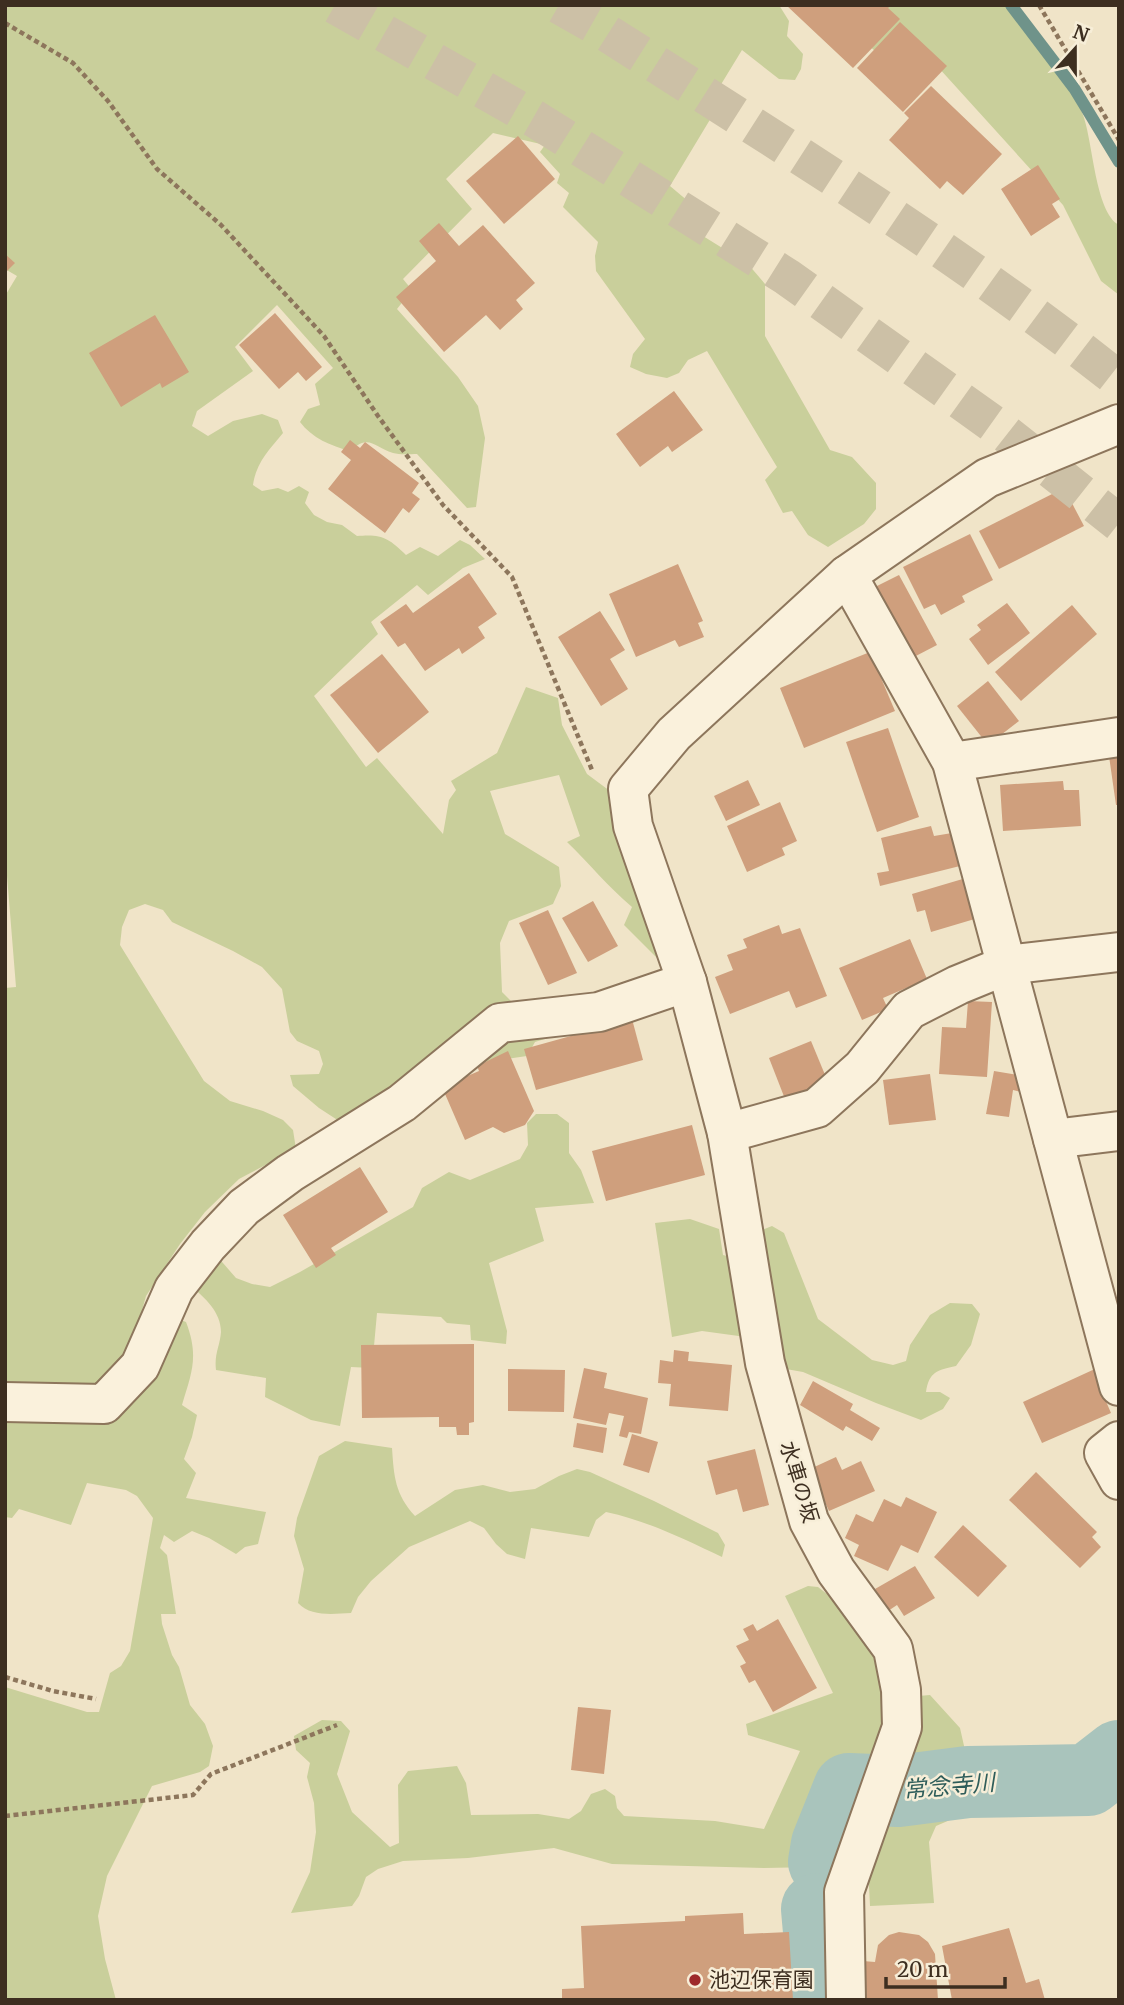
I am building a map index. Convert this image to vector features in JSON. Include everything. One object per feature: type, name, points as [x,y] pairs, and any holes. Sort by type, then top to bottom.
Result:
[{"type":"street","points":[[628,789],[674,734],[847,575],[987,478],[1119,424]]},
{"type":"street","points":[[847,575],[952,762],[1119,1386]]},
{"type":"street","points":[[952,762],[1119,737]]},
{"type":"street","name":"水車の坂","points":[[628,789],[633,827],[687,982],[727,1133],[765,1363],[809,1521],[836,1571],[893,1649],[901,1690],[902,1727],[844,1892],[846,2000]]},
{"type":"street","points":[[727,1133],[817,1108],[862,1068],[909,1010],[958,985],[1007,965],[1119,952]]},
{"type":"street","points":[[5,1402],[104,1404],[140,1366],[174,1289],[208,1245],[244,1207],[290,1173],[402,1103],[500,1023],[598,1012],[687,982]]},
{"type":"street","points":[[1053,1139],[1119,1131]]},
{"type":"street","points":[[1119,1441],[1104,1453],[1119,1480]]},
{"type":"path","points":[[1039,5],[1119,139]]},
{"type":"path","points":[[5,23],[74,63],[108,101],[157,169],[221,225],[324,336],[443,505],[512,577],[592,770],[628,789]]},
{"type":"path","points":[[5,1677],[53,1691],[96,1699]]},
{"type":"path","points":[[5,1816],[193,1795],[211,1774],[337,1725]]},
{"type":"green space","points":[[5,5],[779,5],[789,21],[787,36],[803,54],[801,69],[795,80],[779,79],[742,50],[717,91],[723,98],[670,186],[695,207],[703,236],[748,264],[765,284],[765,336],[830,450],[852,457],[876,483],[876,509],[864,524],[828,547],[808,535],[792,511],[783,513],[765,480],[777,467],[707,351],[688,360],[679,373],[667,378],[646,374],[630,367],[633,354],[645,339],[596,271],[598,242],[563,207],[569,193],[557,183],[560,174],[540,152],[545,145],[493,133],[446,179],[472,209],[403,279],[412,290],[397,309],[458,377],[478,406],[485,438],[476,507],[467,508],[417,454],[393,453],[367,442],[350,451],[322,441],[305,428],[300,422],[308,409],[320,405],[315,384],[333,368],[277,305],[235,347],[253,371],[197,411],[192,426],[208,436],[233,421],[262,414],[278,420],[283,433],[264,457],[253,485],[262,491],[278,488],[288,492],[299,486],[309,492],[305,503],[314,515],[327,522],[342,525],[357,536],[384,538],[406,555],[420,547],[438,556],[460,540],[485,559],[463,568],[428,595],[417,585],[371,622],[378,634],[314,696],[366,767],[377,758],[443,834],[449,800],[456,790],[451,781],[497,753],[526,687],[558,698],[562,725],[587,774],[618,797],[668,969],[624,925],[632,907],[567,842],[580,836],[559,775],[490,791],[505,834],[559,867],[561,886],[553,904],[509,921],[500,943],[502,992],[515,1005],[583,1027],[535,1042],[527,1056],[471,1064],[339,1121],[293,1086],[290,1075],[319,1074],[323,1064],[319,1051],[297,1041],[290,1032],[282,989],[262,967],[172,922],[163,910],[145,904],[129,910],[122,927],[120,945],[204,1081],[230,1101],[283,1120],[293,1130],[296,1149],[239,1179],[205,1212],[146,1296],[141,1314],[141,1330],[173,1317],[186,1322],[190,1334],[193,1364],[182,1405],[197,1415],[184,1459],[196,1473],[186,1498],[266,1512],[258,1544],[245,1547],[236,1554],[192,1531],[174,1542],[164,1535],[160,1548],[167,1555],[176,1614],[161,1614],[162,1624],[190,1705],[205,1724],[213,1746],[209,1766],[200,1772],[152,1786],[107,1876],[98,1916],[105,1959],[116,2000],[5,2000],[5,1687],[87,1712],[99,1712],[110,1673],[121,1666],[130,1651],[153,1518],[137,1496],[126,1490],[87,1483],[71,1525],[19,1509],[12,1518],[5,1517],[5,988],[16,987],[5,851],[5,296],[17,276],[5,269]]},
{"type":"green space","points":[[823,5],[1004,5],[1059,70],[1083,115],[1100,191],[1111,218],[1119,225],[1119,295],[1101,281],[1063,205],[928,56],[875,51]]},
{"type":"green space","points":[[536,1114],[557,1114],[569,1123],[569,1153],[581,1170],[594,1203],[535,1208],[544,1241],[489,1263],[507,1331],[506,1344],[471,1340],[470,1325],[447,1323],[441,1317],[377,1313],[372,1368],[351,1367],[340,1426],[311,1420],[265,1397],[266,1378],[216,1370],[221,1332],[218,1318],[202,1295],[191,1286],[216,1255],[236,1278],[270,1287],[413,1207],[422,1188],[449,1172],[470,1180],[520,1159],[528,1145],[527,1123]]},
{"type":"green space","points":[[690,1219],[719,1229],[723,1255],[735,1258],[755,1233],[772,1226],[784,1233],[818,1319],[872,1360],[893,1365],[906,1361],[910,1345],[930,1315],[950,1303],[972,1304],[980,1314],[971,1345],[956,1366],[935,1373],[927,1385],[926,1392],[940,1392],[950,1398],[943,1409],[921,1420],[803,1372],[786,1369],[746,1337],[702,1331],[672,1337],[655,1223]]},
{"type":"green space","points":[[345,1441],[392,1448],[397,1485],[403,1500],[415,1516],[455,1490],[483,1485],[510,1492],[535,1489],[577,1469],[590,1472],[654,1501],[718,1533],[725,1545],[722,1557],[651,1525],[606,1512],[596,1520],[589,1537],[531,1528],[525,1559],[507,1554],[484,1528],[470,1521],[409,1547],[371,1581],[358,1597],[351,1613],[323,1614],[309,1611],[298,1603],[304,1569],[294,1536],[297,1518],[319,1456]]},
{"type":"green space","points":[[808,1586],[818,1587],[846,1609],[870,1643],[884,1699],[930,1695],[960,1728],[978,1808],[936,1826],[929,1842],[934,1903],[870,1906],[868,1866],[764,1868],[612,1864],[554,1848],[468,1858],[403,1861],[378,1869],[366,1877],[352,1906],[291,1913],[310,1872],[316,1832],[314,1803],[307,1777],[310,1763],[296,1750],[294,1736],[322,1720],[341,1721],[350,1731],[337,1774],[352,1812],[390,1847],[399,1843],[398,1785],[408,1771],[457,1766],[466,1783],[471,1815],[538,1814],[569,1819],[581,1811],[591,1794],[605,1789],[615,1796],[617,1808],[624,1816],[715,1821],[764,1829],[800,1751],[748,1735],[746,1724],[833,1693],[785,1596]]},
{"type":"building","points":[[786,5],[891,5],[888,8],[900,19],[853,68]]},
{"type":"building","points":[[900,22],[947,66],[903,112],[857,68]]},
{"type":"building","points":[[931,86],[1002,154],[963,195],[947,181],[940,189],[889,140],[909,118],[904,113]]},
{"type":"building","points":[[518,136],[555,179],[504,224],[466,181]]},
{"type":"building","points":[[1038,165],[1060,199],[1052,204],[1060,217],[1031,236],[1001,189]]},
{"type":"building","points":[[439,223],[459,246],[483,225],[535,283],[516,300],[523,309],[500,330],[486,315],[444,352],[396,297],[436,261],[419,241]]},
{"type":"building","points":[[5,254],[15,263],[5,273]]},
{"type":"building","points":[[275,313],[322,367],[306,381],[298,372],[279,389],[239,345]]},
{"type":"building","points":[[155,315],[189,372],[162,388],[160,383],[121,407],[89,353]]},
{"type":"building","points":[[674,391],[703,430],[672,452],[668,446],[640,467],[616,434]]},
{"type":"building","points":[[350,440],[360,448],[365,442],[419,483],[412,493],[420,499],[409,513],[403,508],[385,533],[328,489],[351,460],[341,452]]},
{"type":"building","points":[[1064,488],[1084,526],[999,569],[979,531]]},
{"type":"building","points":[[970,534],[993,580],[962,596],[965,602],[941,615],[935,604],[924,609],[903,567]]},
{"type":"building","points":[[678,564],[703,621],[698,623],[704,637],[679,647],[675,640],[636,657],[609,594]]},
{"type":"building","points":[[469,573],[497,614],[478,627],[485,638],[462,654],[459,648],[425,671],[405,643],[398,647],[380,622],[406,604],[413,613]]},
{"type":"building","points":[[899,575],[937,645],[912,658],[875,587]]},
{"type":"building","points":[[1007,603],[1030,633],[988,665],[969,639],[981,630],[977,625]]},
{"type":"building","points":[[1072,605],[1097,634],[1021,701],[995,672]]},
{"type":"building","points":[[600,611],[625,650],[610,659],[628,689],[601,706],[558,637]]},
{"type":"building","points":[[870,652],[895,711],[804,748],[780,688]]},
{"type":"building","points":[[382,654],[429,712],[378,753],[330,695]]},
{"type":"building","points":[[988,681],[1019,721],[988,745],[957,706]]},
{"type":"building","points":[[888,728],[919,817],[877,832],[846,742]]},
{"type":"building","points":[[1119,755],[1119,805],[1116,805],[1109,756]]},
{"type":"building","points":[[748,780],[760,805],[726,821],[714,796]]},
{"type":"building","points":[[1063,781],[1064,790],[1079,790],[1081,826],[1003,831],[1000,785]]},
{"type":"building","points":[[780,802],[797,841],[782,848],[785,855],[747,872],[727,826]]},
{"type":"building","points":[[931,826],[934,836],[952,833],[960,866],[880,886],[877,873],[889,871],[881,838]]},
{"type":"building","points":[[966,878],[978,918],[931,932],[925,910],[917,912],[912,894]]},
{"type":"building","points":[[593,901],[618,946],[588,962],[562,918]]},
{"type":"building","points":[[548,910],[577,973],[548,985],[519,923]]},
{"type":"building","points":[[779,925],[782,934],[800,928],[827,996],[796,1008],[789,991],[730,1014],[715,977],[733,970],[727,955],[747,948],[743,939]]},
{"type":"building","points":[[910,939],[927,979],[883,998],[888,1009],[862,1020],[839,968]]},
{"type":"building","points":[[968,1001],[992,1002],[987,1077],[939,1074],[942,1027],[966,1028]]},
{"type":"building","points":[[632,1019],[643,1060],[536,1090],[524,1049]]},
{"type":"building","points":[[811,1041],[828,1082],[785,1099],[769,1058]]},
{"type":"building","points":[[508,1051],[534,1111],[525,1125],[504,1133],[493,1127],[465,1140],[442,1087],[479,1071],[477,1066]]},
{"type":"building","points":[[994,1071],[1024,1076],[1021,1092],[1013,1090],[1009,1117],[986,1114]]},
{"type":"building","points":[[930,1074],[936,1120],[889,1125],[883,1080]]},
{"type":"building","points":[[692,1125],[705,1175],[606,1201],[592,1151]]},
{"type":"building","points":[[360,1167],[388,1212],[331,1248],[336,1255],[316,1268],[283,1215]]},
{"type":"building","points":[[474,1344],[474,1422],[469,1423],[469,1435],[457,1435],[456,1427],[439,1427],[439,1417],[362,1418],[361,1345]]},
{"type":"building","points":[[674,1350],[689,1352],[688,1361],[732,1365],[728,1411],[669,1406],[671,1384],[658,1383],[660,1360],[673,1362]]},
{"type":"building","points":[[584,1368],[607,1373],[604,1388],[648,1398],[641,1434],[629,1432],[627,1438],[619,1436],[624,1416],[609,1413],[606,1425],[573,1418]]},
{"type":"building","points":[[1097,1368],[1111,1413],[1042,1443],[1023,1402]]},
{"type":"building","points":[[508,1369],[565,1370],[564,1412],[508,1411]]},
{"type":"building","points":[[813,1381],[853,1404],[850,1410],[880,1428],[872,1441],[846,1426],[843,1431],[800,1405]]},
{"type":"building","points":[[577,1423],[607,1428],[603,1453],[573,1447]]},
{"type":"building","points":[[632,1434],[658,1442],[649,1473],[623,1465]]},
{"type":"building","points":[[755,1449],[769,1505],[743,1512],[737,1489],[716,1495],[707,1461]]},
{"type":"building","points":[[836,1457],[842,1470],[861,1461],[875,1491],[829,1511],[810,1469]]},
{"type":"building","points":[[1036,1472],[1097,1532],[1092,1537],[1101,1547],[1080,1568],[1009,1500]]},
{"type":"building","points":[[906,1497],[937,1512],[918,1553],[901,1545],[888,1571],[854,1556],[859,1545],[845,1538],[856,1514],[873,1522],[884,1499],[901,1507]]},
{"type":"building","points":[[963,1525],[1007,1566],[978,1597],[934,1557]]},
{"type":"building","points":[[915,1566],[935,1598],[904,1616],[897,1605],[888,1611],[875,1589]]},
{"type":"building","points":[[778,1619],[817,1688],[773,1712],[755,1680],[749,1683],[740,1666],[746,1663],[736,1646],[749,1640],[743,1629],[753,1624],[757,1631]]},
{"type":"building","points":[[578,1707],[611,1710],[604,1774],[571,1770]]},
{"type":"building","points":[[743,1913],[744,1934],[789,1932],[793,2000],[562,2000],[562,1989],[584,1988],[581,1926],[685,1921],[685,1916]]},
{"type":"building","points":[[1009,1928],[1026,1983],[1039,1979],[1045,2000],[952,2000],[942,1946]]},
{"type":"building","points":[[899,1932],[919,1935],[928,1942],[935,1954],[938,2000],[865,2000],[863,1961],[875,1962],[878,1945],[889,1935]]},
{"type":"waterway","points":[[1011,5],[1074,88],[1119,162]]},
{"type":"waterway","name":"常念寺川","points":[[824,1862],[827,1844],[849,1789],[898,1791],[968,1782],[1088,1780],[1119,1756]]},
{"type":"waterway","name":"常念寺川","points":[[817,1909],[825,2000]]},
{"type":"tunnel","points":[[335,5],[535,119],[787,277],[996,426],[1119,523]]},
{"type":"tunnel","points":[[559,5],[596,26],[928,240],[993,285],[1119,380]]},
{"type":"place","name":"池辺保育園","points":[[695,1980]]}]
